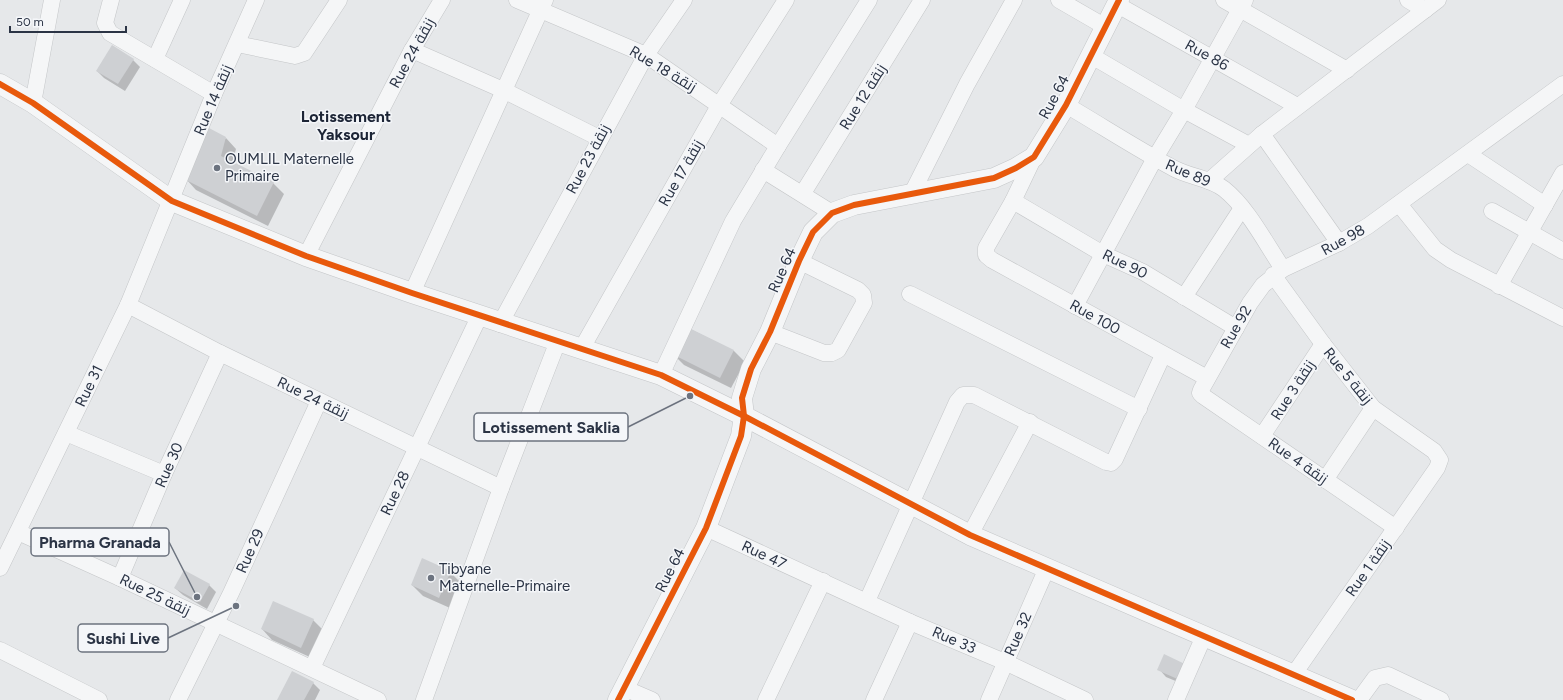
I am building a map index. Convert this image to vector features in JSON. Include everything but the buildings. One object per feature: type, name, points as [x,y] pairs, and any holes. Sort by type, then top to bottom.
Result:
[{"type":"street","points":[[33,103],[52,0]]},
{"type":"street","points":[[111,0],[105,23],[110,33],[214,94]]},
{"type":"street","points":[[155,59],[182,0]]},
{"type":"street","name":"Rue 14 زنقة","points":[[172,201],[214,94],[256,0]]},
{"type":"street","points":[[237,44],[295,56],[304,53],[339,0]]},
{"type":"street","name":"Rue 24 زنقة","points":[[306,256],[412,50],[442,0]]},
{"type":"street","name":"Rue 18 زنقة","points":[[517,0],[542,4],[646,55],[720,104],[778,146]]},
{"type":"street","name":"Rue 23 زنقة","points":[[500,324],[599,138],[646,55],[684,0]]},
{"type":"street","name":"Rue 17 زنقة","points":[[582,348],[720,104],[786,0]]},
{"type":"street","points":[[661,376],[733,221],[869,0]]},
{"type":"street","name":"Rue 12 زنقة","points":[[803,193],[922,0]]},
{"type":"street","points":[[911,195],[967,84],[1014,0]]},
{"type":"street","points":[[1059,0],[1104,26]]},
{"type":"street","points":[[1224,0],[1242,4],[1347,70]]},
{"type":"street","points":[[1408,0],[1425,10]]},
{"type":"street","points":[[1209,181],[1249,145],[1297,106],[1347,70],[1438,0]]},
{"type":"street","name":"Rue 64","points":[[621,694],[706,528],[734,456],[740,436],[744,416],[742,398],[751,369],[770,332],[799,261],[813,232],[832,213],[874,201],[994,178],[1034,157],[1066,105],[1104,26],[1118,2]]},
{"type":"street","name":"Rue 86","points":[[1118,2],[1297,106]]},
{"type":"street","points":[[412,293],[542,4]]},
{"type":"street","points":[[1075,306],[1155,158],[1184,110],[1242,4]]},
{"type":"street","points":[[412,50],[503,90],[599,138]]},
{"type":"street","points":[[1090,55],[1184,110],[1249,145]]},
{"type":"street","points":[[0,84],[33,103],[172,201],[306,256],[479,317],[582,348],[661,376],[744,416],[970,535],[1352,700]]},
{"type":"street","name":"Rue 98","points":[[1278,272],[1339,243],[1399,204],[1563,84]]},
{"type":"street","name":"Rue 89","points":[[1066,105],[1155,158],[1194,178],[1209,181],[1223,189],[1242,208],[1278,272]]},
{"type":"street","points":[[1262,134],[1339,243]]},
{"type":"street","points":[[1468,154],[1545,205]]},
{"type":"street","points":[[1013,202],[1034,157]]},
{"type":"street","points":[[763,170],[803,193],[832,213]]},
{"type":"street","points":[[1499,286],[1530,234],[1563,173]]},
{"type":"street","name":"Rue 31","points":[[0,568],[128,305],[172,201]]},
{"type":"street","name":"Rue 90","points":[[1013,202],[1103,254],[1143,272],[1236,328]]},
{"type":"street","name":"Rue 100","points":[[1013,202],[986,248],[986,255],[992,260],[1207,378]]},
{"type":"street","points":[[1399,204],[1436,249],[1451,260],[1563,318]]},
{"type":"street","points":[[1184,298],[1242,208]]},
{"type":"street","points":[[1492,211],[1530,234],[1563,251]]},
{"type":"street","points":[[770,332],[824,353],[832,353],[838,350],[864,303],[864,295],[858,290],[799,261]]},
{"type":"street","name":"Rue 92","points":[[1200,394],[1207,378],[1263,285],[1278,272]]},
{"type":"street","name":"Rue 5 زنقة","points":[[1278,272],[1323,344],[1373,408],[1434,451],[1440,460]]},
{"type":"street","points":[[910,294],[1139,409]]},
{"type":"street","name":"Rue 24 زنقة","points":[[128,305],[220,353],[500,488]]},
{"type":"street","name":"Rue 28","points":[[312,668],[479,317]]},
{"type":"street","points":[[424,700],[500,488],[558,341]]},
{"type":"street","name":"Rue 3 زنقة","points":[[1262,436],[1323,344]]},
{"type":"street","name":"Rue 30","points":[[120,578],[164,474],[220,353]]},
{"type":"street","points":[[867,601],[913,504],[957,402],[963,395],[974,395],[1030,422],[1106,462],[1111,463],[1116,460],[1163,355]]},
{"type":"street","name":"Rue 4 زنقة","points":[[1200,394],[1396,528]]},
{"type":"street","name":"Rue 29","points":[[178,700],[231,593],[318,400]]},
{"type":"street","points":[[1325,480],[1373,408]]},
{"type":"street","points":[[970,535],[1030,422]]},
{"type":"street","points":[[66,433],[164,474]]},
{"type":"street","name":"Rue 1 زنقة","points":[[1294,674],[1437,468],[1440,460]]},
{"type":"street","name":"Rue 47","points":[[706,528],[823,581]]},
{"type":"street","name":"Rue 25 زنقة","points":[[18,532],[120,578],[378,700]]},
{"type":"street","name":"Rue 32","points":[[989,700],[1047,568]]},
{"type":"street","points":[[766,700],[823,581]]},
{"type":"street","name":"Rue 33","points":[[823,581],[910,622],[1005,662],[1085,700]]},
{"type":"street","points":[[874,700],[910,622]]},
{"type":"street","points":[[1176,700],[1204,636]]},
{"type":"street","points":[[0,650],[99,700]]},
{"type":"street","points":[[1359,700],[1375,678],[1388,675],[1441,700]]},
{"type":"street","points":[[621,694],[652,700]]},
{"type":"cycle path","points":[[618,700],[706,528],[741,436],[744,416],[742,398],[751,369],[770,332],[799,261],[813,232],[832,213],[854,205],[994,178],[1016,168],[1034,157],[1066,105],[1119,0]]},
{"type":"cycle path","points":[[0,84],[33,103],[172,201],[306,256],[412,293],[661,375],[744,416],[970,535],[1352,700]]},
{"type":"place","name":"OUMLIL Maternelle Primaire","points":[[217,168]]},
{"type":"place","name":"Lotissement Saklia","points":[[690,396]]},
{"type":"place","name":"Tibyane Maternelle-Primaire","points":[[431,578]]},
{"type":"place","name":"Pharma Granada","points":[[197,597]]},
{"type":"place","name":"Sushi Live","points":[[236,606]]},
{"type":"district","name":"Lotissement Yaksour","points":[[346,125]]}]
